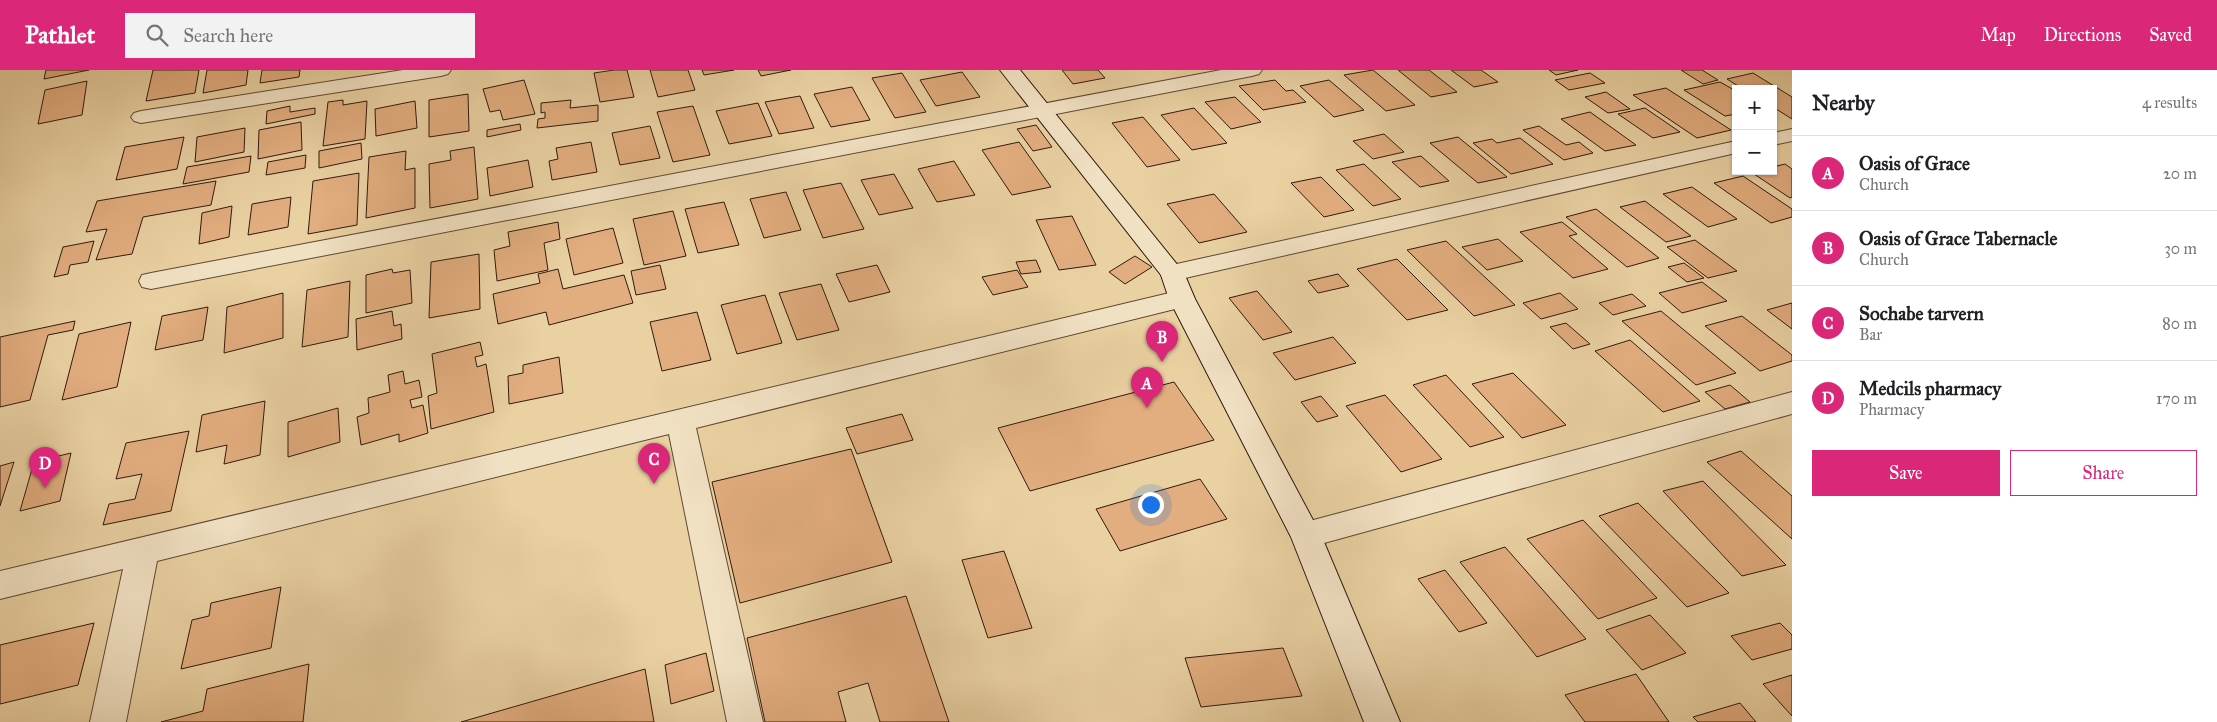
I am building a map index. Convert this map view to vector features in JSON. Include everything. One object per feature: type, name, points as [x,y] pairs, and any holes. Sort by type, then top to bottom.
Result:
[{"type":"street","points":[[141,117],[441,70]]},
{"type":"street","points":[[1010,70],[1172,272],[1182,299],[1306,535],[1382,722]]},
{"type":"street","points":[[151,281],[1040,109],[1252,70]]},
{"type":"street","points":[[1777,138],[1792,134]]},
{"type":"street","points":[[1172,272],[1732,148]]},
{"type":"street","points":[[0,585],[1182,299]]},
{"type":"street","points":[[1306,535],[1792,403]]},
{"type":"street","points":[[680,422],[745,722]]},
{"type":"street","points":[[108,722],[143,550]]},
{"type":"building","points":[[46,70],[89,70],[44,79]]},
{"type":"building","points":[[153,70],[199,70],[195,93],[146,101]]},
{"type":"building","points":[[207,70],[248,70],[246,85],[203,93]]},
{"type":"building","points":[[262,70],[300,70],[299,77],[260,83]]},
{"type":"building","points":[[627,70],[634,97],[600,102],[594,73]]},
{"type":"building","points":[[650,70],[688,70],[695,90],[658,97]]},
{"type":"building","points":[[702,70],[734,70],[704,75]]},
{"type":"building","points":[[758,70],[791,70],[761,76]]},
{"type":"building","points":[[1062,70],[1098,70],[1105,78],[1073,84]]},
{"type":"building","points":[[1373,70],[1415,105],[1386,111],[1344,75]]},
{"type":"building","points":[[1398,70],[1429,70],[1457,92],[1431,97]]},
{"type":"building","points":[[1451,70],[1481,70],[1498,82],[1474,87]]},
{"type":"building","points":[[1549,70],[1578,70],[1556,75]]},
{"type":"building","points":[[1681,70],[1702,70],[1718,80],[1703,84]]},
{"type":"building","points":[[962,72],[980,97],[936,106],[920,80]]},
{"type":"building","points":[[902,73],[926,112],[895,118],[872,78]]},
{"type":"building","points":[[1590,73],[1605,83],[1569,90],[1555,80]]},
{"type":"building","points":[[1753,73],[1772,85],[1737,85],[1727,79]]},
{"type":"building","points":[[524,80],[535,114],[503,120],[500,110],[490,112],[483,89]]},
{"type":"building","points":[[1275,80],[1286,91],[1293,90],[1306,102],[1263,110],[1239,86]]},
{"type":"building","points":[[1329,80],[1364,110],[1334,117],[1300,86]]},
{"type":"building","points":[[87,81],[82,115],[38,124],[45,90]]},
{"type":"building","points":[[1720,82],[1732,89],[1732,115],[1725,116],[1684,90]]},
{"type":"building","points":[[852,87],[870,120],[831,127],[814,94]]},
{"type":"building","points":[[1666,88],[1731,130],[1697,138],[1633,95]]},
{"type":"building","points":[[1777,88],[1792,97],[1792,119],[1777,110]]},
{"type":"building","points":[[1606,92],[1630,109],[1608,113],[1585,97]]},
{"type":"building","points":[[468,94],[469,131],[429,137],[429,100]]},
{"type":"building","points":[[800,96],[814,128],[779,134],[765,102]]},
{"type":"building","points":[[1235,97],[1261,122],[1231,129],[1205,102]]},
{"type":"building","points":[[343,100],[343,105],[367,101],[365,139],[323,146],[328,102]]},
{"type":"building","points":[[571,100],[570,108],[598,105],[598,121],[537,128],[538,119],[545,118],[545,112],[541,113],[541,103]]},
{"type":"building","points":[[415,101],[417,128],[376,136],[375,109]]},
{"type":"building","points":[[758,103],[772,136],[729,144],[716,111]]},
{"type":"building","points":[[290,106],[290,112],[315,108],[315,114],[266,124],[267,111]]},
{"type":"building","points":[[693,106],[710,155],[673,162],[657,112]]},
{"type":"building","points":[[1194,108],[1227,143],[1192,150],[1161,115]]},
{"type":"building","points":[[1645,108],[1680,132],[1653,138],[1618,114]]},
{"type":"building","points":[[1590,112],[1636,145],[1605,151],[1561,119]]},
{"type":"building","points":[[1143,117],[1180,160],[1147,167],[1112,123]]},
{"type":"building","points":[[301,122],[302,150],[258,159],[259,130]]},
{"type":"building","points":[[520,124],[521,130],[487,137],[487,130]]},
{"type":"building","points":[[1036,125],[1052,147],[1033,151],[1017,129]]},
{"type":"building","points":[[650,126],[660,158],[620,165],[612,133]]},
{"type":"building","points":[[1539,126],[1566,145],[1579,142],[1593,153],[1564,160],[1523,130]]},
{"type":"building","points":[[245,128],[244,152],[195,162],[197,137]]},
{"type":"building","points":[[1384,134],[1404,152],[1373,159],[1353,141]]},
{"type":"building","points":[[184,137],[177,169],[116,180],[125,147]]},
{"type":"building","points":[[1458,137],[1507,177],[1478,183],[1430,143]]},
{"type":"building","points":[[1520,138],[1553,164],[1511,174],[1473,143],[1492,139],[1497,143]]},
{"type":"building","points":[[591,142],[597,172],[552,180],[549,161],[558,159],[556,148]]},
{"type":"building","points":[[1019,142],[1051,187],[1012,195],[982,150]]},
{"type":"building","points":[[361,143],[362,159],[319,168],[319,151]]},
{"type":"building","points":[[474,147],[478,199],[430,208],[429,164],[451,160],[450,151]]},
{"type":"building","points":[[406,151],[405,170],[415,168],[415,208],[366,218],[369,157]]},
{"type":"building","points":[[306,155],[305,168],[266,175],[268,162]]},
{"type":"building","points":[[251,156],[249,172],[183,184],[187,167]]},
{"type":"building","points":[[1421,156],[1449,181],[1420,187],[1392,162]]},
{"type":"building","points":[[528,160],[533,187],[490,196],[487,168]]},
{"type":"building","points":[[954,161],[975,195],[937,202],[918,169]]},
{"type":"building","points":[[1364,164],[1401,199],[1373,206],[1336,170]]},
{"type":"building","points":[[1785,164],[1792,169],[1792,197],[1790,198],[1756,175],[1777,175],[1777,166]]},
{"type":"building","points":[[359,173],[357,225],[308,234],[313,181]]},
{"type":"building","points":[[894,174],[913,208],[879,215],[861,180]]},
{"type":"building","points":[[1743,176],[1792,209],[1792,217],[1771,223],[1714,183]]},
{"type":"building","points":[[1321,177],[1354,210],[1324,217],[1291,183]]},
{"type":"building","points":[[216,181],[211,205],[143,217],[132,254],[96,260],[107,229],[86,232],[97,201]]},
{"type":"building","points":[[841,183],[864,229],[823,238],[803,190]]},
{"type":"building","points":[[1692,187],[1737,219],[1708,227],[1663,194]]},
{"type":"building","points":[[786,192],[801,230],[764,238],[750,199]]},
{"type":"building","points":[[1214,194],[1247,232],[1199,243],[1167,204]]},
{"type":"building","points":[[291,197],[288,227],[248,235],[252,204]]},
{"type":"building","points":[[1645,201],[1691,236],[1666,242],[1620,207]]},
{"type":"building","points":[[724,202],[739,245],[698,253],[685,209]]},
{"type":"building","points":[[232,206],[229,237],[199,244],[202,213]]},
{"type":"building","points":[[1596,209],[1659,258],[1627,267],[1566,217]]},
{"type":"building","points":[[673,211],[686,256],[644,265],[633,219]]},
{"type":"building","points":[[1072,216],[1096,265],[1059,270],[1036,220]]},
{"type":"building","points":[[558,222],[560,239],[544,243],[548,270],[497,281],[494,250],[510,246],[508,232]]},
{"type":"building","points":[[1562,222],[1577,234],[1569,236],[1608,269],[1573,278],[1520,232]]},
{"type":"building","points":[[613,228],[623,263],[574,275],[566,239]]},
{"type":"building","points":[[1498,239],[1523,261],[1487,270],[1462,247]]},
{"type":"building","points":[[1695,240],[1737,271],[1708,278],[1667,247]]},
{"type":"building","points":[[94,241],[88,262],[70,265],[68,274],[54,277],[63,247]]},
{"type":"building","points":[[1446,241],[1515,305],[1474,316],[1407,250]]},
{"type":"building","points":[[479,254],[480,309],[429,318],[431,262]]},
{"type":"building","points":[[1135,256],[1152,267],[1125,284],[1109,272]]},
{"type":"building","points":[[1397,259],[1448,310],[1407,320],[1357,269]]},
{"type":"building","points":[[1036,260],[1041,272],[1021,274],[1016,262]]},
{"type":"building","points":[[1684,263],[1704,278],[1687,282],[1668,267]]},
{"type":"building","points":[[660,265],[666,289],[636,295],[631,271]]},
{"type":"building","points":[[877,265],[890,292],[849,302],[836,274]]},
{"type":"building","points":[[392,269],[393,273],[410,270],[412,303],[366,313],[366,275]]},
{"type":"building","points":[[558,269],[563,289],[624,275],[633,303],[549,325],[546,312],[498,324],[493,294],[540,283],[538,274]]},
{"type":"building","points":[[1017,270],[1028,287],[993,295],[982,277]]},
{"type":"building","points":[[1338,274],[1349,286],[1318,293],[1308,281]]},
{"type":"building","points":[[350,281],[348,337],[302,347],[307,290]]},
{"type":"building","points":[[1702,282],[1727,301],[1682,313],[1659,293]]},
{"type":"building","points":[[821,284],[839,330],[797,340],[779,293]]},
{"type":"building","points":[[1257,291],[1292,332],[1263,340],[1229,298]]},
{"type":"building","points":[[283,293],[283,338],[224,353],[227,307]]},
{"type":"building","points":[[1560,293],[1578,309],[1541,319],[1523,303]]},
{"type":"building","points":[[1632,294],[1646,306],[1613,315],[1599,303]]},
{"type":"building","points":[[765,295],[782,343],[737,354],[721,305]]},
{"type":"building","points":[[1792,303],[1792,329],[1767,310]]},
{"type":"building","points":[[208,307],[203,340],[155,350],[162,316]]},
{"type":"building","points":[[392,311],[394,326],[401,324],[402,339],[357,350],[356,319]]},
{"type":"building","points":[[1661,311],[1736,373],[1696,385],[1622,321]]},
{"type":"building","points":[[697,312],[711,360],[662,371],[650,322]]},
{"type":"building","points":[[1742,316],[1792,355],[1792,361],[1760,371],[1705,326]]},
{"type":"building","points":[[75,321],[73,330],[48,335],[30,400],[0,407],[0,337]]},
{"type":"building","points":[[131,322],[117,387],[62,400],[79,334]]},
{"type":"building","points":[[1566,323],[1590,344],[1573,349],[1550,327]]},
{"type":"building","points":[[1333,337],[1356,363],[1295,380],[1273,353]]},
{"type":"building","points":[[1630,340],[1700,401],[1663,412],[1595,351]]},
{"type":"building","points":[[480,342],[483,355],[475,357],[477,367],[486,364],[494,412],[431,429],[428,396],[437,393],[432,354]]},
{"type":"building","points":[[559,357],[563,393],[509,404],[508,376],[523,373],[523,365]]},
{"type":"building","points":[[403,371],[405,384],[419,380],[422,397],[410,400],[412,408],[423,405],[428,433],[399,442],[399,434],[361,445],[357,417],[369,413],[368,398],[390,392],[388,375]]},
{"type":"building","points":[[1513,373],[1566,425],[1522,438],[1472,384]]},
{"type":"building","points":[[1446,375],[1504,437],[1470,447],[1413,385]]},
{"type":"building","points":[[1174,382],[1214,440],[1030,491],[998,428]]},
{"type":"building","points":[[1730,385],[1750,402],[1725,409],[1705,392]]},
{"type":"building","points":[[1385,395],[1442,459],[1401,472],[1346,406]]},
{"type":"building","points":[[1321,396],[1338,416],[1317,422],[1301,402]]},
{"type":"building","points":[[265,401],[260,455],[224,464],[227,445],[196,452],[202,415]]},
{"type":"building","points":[[338,408],[340,442],[288,457],[288,422]]},
{"type":"building","points":[[902,414],[913,440],[857,454],[846,428]]},
{"type":"building","points":[[189,431],[171,511],[103,525],[109,504],[135,499],[142,474],[116,479],[126,443]]},
{"type":"building","points":[[851,449],[892,562],[740,603],[712,482]]},
{"type":"building","points":[[1741,451],[1792,496],[1792,539],[1707,462]]},
{"type":"building","points":[[71,453],[60,501],[20,511],[34,462]]},
{"type":"building","points":[[14,462],[0,506],[0,466]]},
{"type":"building","points":[[1200,479],[1227,519],[1120,551],[1096,509]]},
{"type":"building","points":[[1703,481],[1786,565],[1742,576],[1663,491]]},
{"type":"building","points":[[1638,503],[1729,593],[1687,607],[1599,516]]},
{"type":"building","points":[[1583,520],[1657,598],[1598,619],[1527,539]]},
{"type":"building","points":[[1505,547],[1586,639],[1537,657],[1460,562]]},
{"type":"building","points":[[1004,551],[1032,628],[988,638],[962,560]]},
{"type":"building","points":[[1445,570],[1487,623],[1459,632],[1418,579]]},
{"type":"building","points":[[281,587],[271,648],[181,669],[192,620],[209,616],[211,603]]},
{"type":"building","points":[[906,596],[949,722],[880,722],[868,683],[838,692],[846,722],[765,722],[747,638]]},
{"type":"building","points":[[1650,615],[1686,653],[1642,670],[1606,630]]},
{"type":"building","points":[[94,623],[78,685],[0,704],[0,645]]},
{"type":"building","points":[[1780,623],[1792,635],[1792,649],[1752,660],[1731,636]]},
{"type":"building","points":[[1283,648],[1302,696],[1201,707],[1185,658]]},
{"type":"building","points":[[706,653],[714,691],[671,704],[665,665]]},
{"type":"building","points":[[309,664],[303,722],[161,722],[203,711],[207,689]]},
{"type":"building","points":[[645,669],[654,722],[461,722]]},
{"type":"building","points":[[1636,674],[1669,722],[1585,722],[1565,695]]},
{"type":"building","points":[[1792,675],[1792,716],[1763,684]]},
{"type":"building","points":[[1740,703],[1756,722],[1698,722],[1693,717]]},
{"type":"place","name":"Oasis of Grace Tabernacle","points":[[1162,362]]},
{"type":"place","name":"Oasis of Grace","points":[[1147,408]]},
{"type":"place","name":"Sochabe tarvern","points":[[654,484]]},
{"type":"place","name":"Medcils pharmacy","points":[[45,488]]}]
